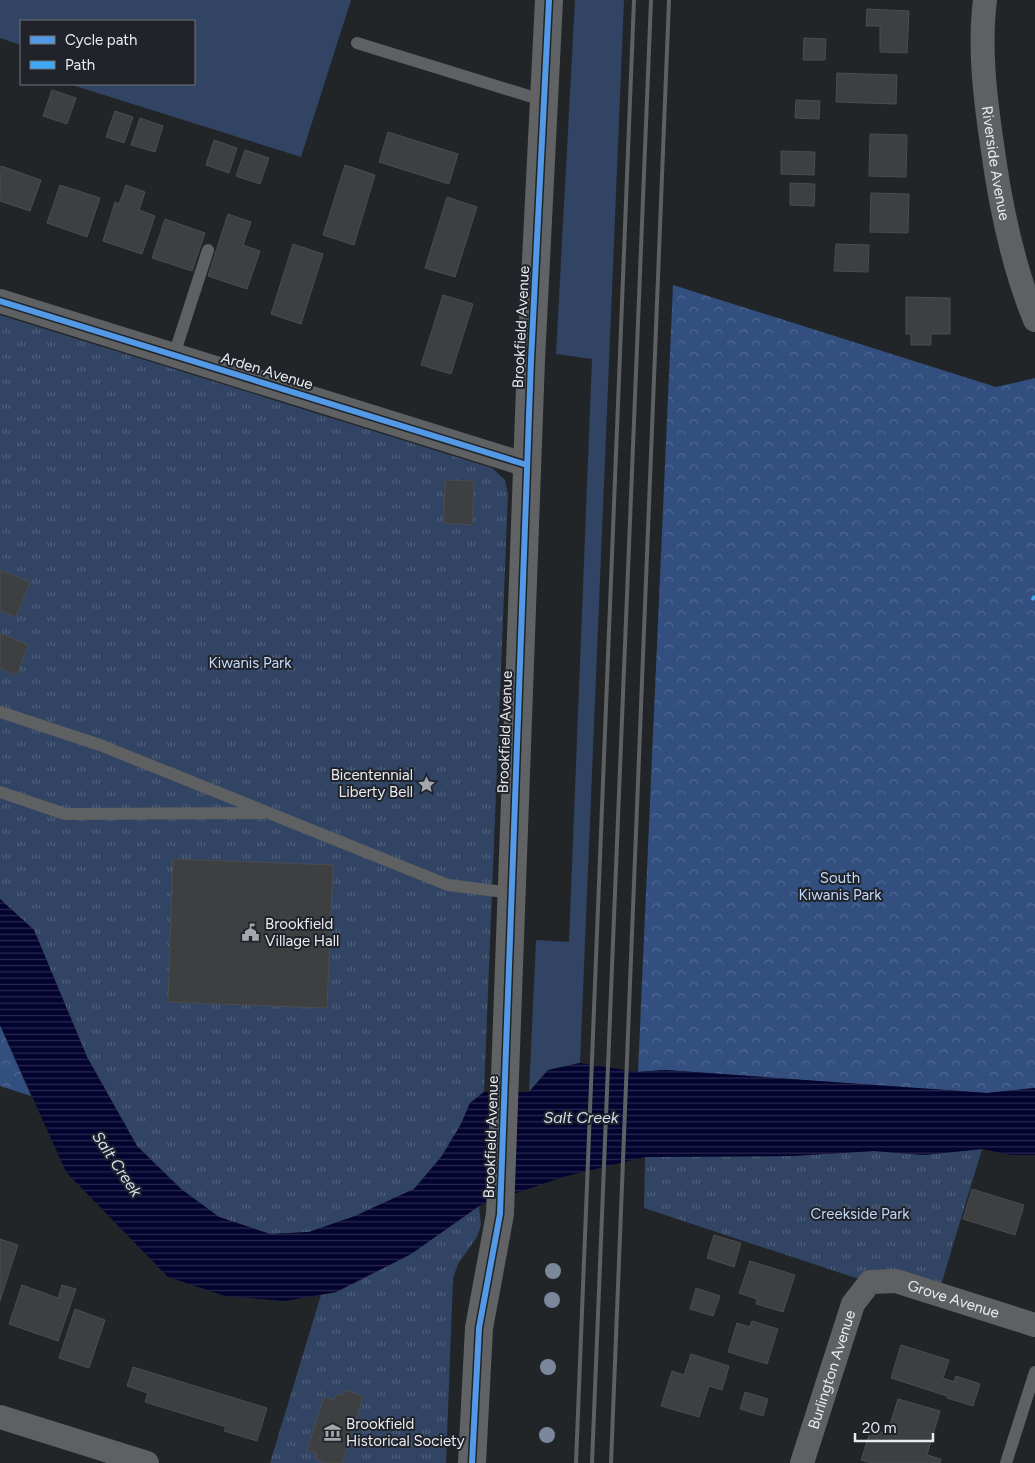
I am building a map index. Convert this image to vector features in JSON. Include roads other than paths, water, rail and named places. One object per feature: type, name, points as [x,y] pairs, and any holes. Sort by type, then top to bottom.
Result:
[{"type":"street","name":"Brookfield Avenue","points":[[472,1463],[479,1328],[500,1214],[527,465],[548,0]]},
{"type":"street","name":"Riverside Avenue","points":[[985,0],[982,50],[986,109],[995,169],[1006,226],[1022,287],[1035,320]]},
{"type":"street","name":"Arden Avenue","points":[[0,301],[527,465]]},
{"type":"street","name":"Grove Avenue","points":[[870,1282],[896,1281],[1035,1325]]},
{"type":"street","name":"Burlington Avenue","points":[[802,1463],[853,1304],[870,1282]]},
{"type":"street","points":[[0,1417],[147,1463]]},
{"type":"lane","points":[[357,43],[544,101]]},
{"type":"lane","points":[[174,355],[208,250]]},
{"type":"lane","points":[[0,712],[100,745],[448,885],[512,893]]},
{"type":"lane","points":[[0,792],[65,814],[269,813]]},
{"type":"lane","points":[[1006,1463],[1035,1372]]},
{"type":"water","name":"Salt Creek","points":[[0,899],[34,930],[87,1057],[137,1146],[181,1189],[219,1217],[270,1234],[309,1232],[355,1216],[414,1189],[442,1156],[461,1124],[470,1103],[484,1092],[529,1092],[548,1070],[580,1063],[638,1072],[665,1070],[987,1093],[1035,1088],[1035,1155],[1011,1155],[982,1149],[924,1155],[874,1151],[792,1156],[645,1157],[563,1177],[479,1206],[411,1254],[336,1292],[285,1301],[225,1296],[168,1277],[66,1172],[0,1025]]},
{"type":"railway","points":[[576,1463],[634,0]]},
{"type":"railway","points":[[592,1463],[651,0]]},
{"type":"railway","points":[[611,1463],[669,0]]},
{"type":"place","name":"Bicentennial Liberty Bell","points":[[427,784]]},
{"type":"place","name":"Brookfield Village Hall","points":[[251,933]]},
{"type":"place","name":"Brookfield Historical Society","points":[[332,1433]]},
{"type":"park label","name":"Kiwanis Park","points":[[250,663]]},
{"type":"park label","name":"South Kiwanis Park","points":[[840,886]]},
{"type":"park label","name":"Creekside Park","points":[[860,1214]]}]
